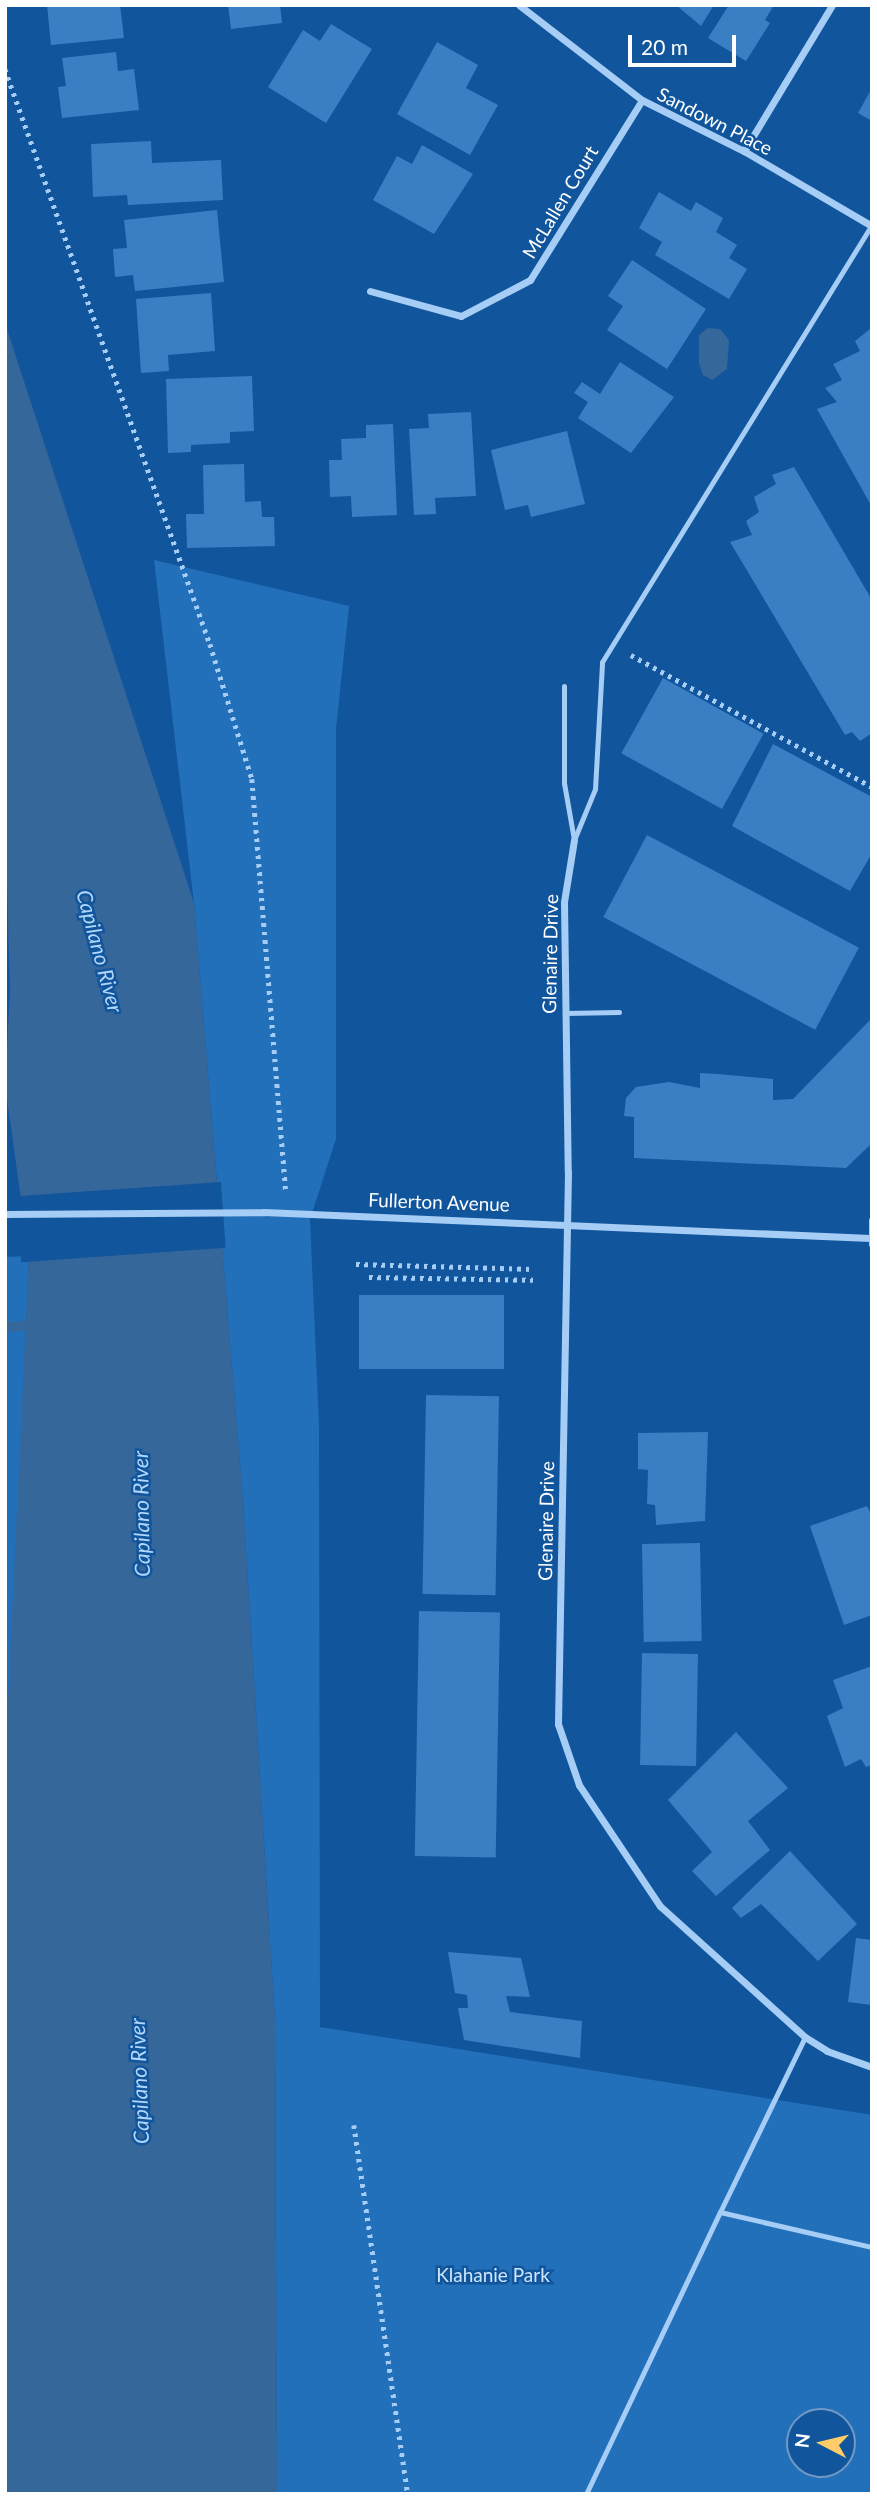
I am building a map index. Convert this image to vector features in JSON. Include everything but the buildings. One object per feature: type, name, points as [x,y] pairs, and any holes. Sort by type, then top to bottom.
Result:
[{"type":"street","name":"Sandown Place","points":[[519,5],[642,100],[744,151],[872,226]]},
{"type":"street","points":[[744,151],[832,5]]},
{"type":"street","name":"McLallen Court","points":[[370,291],[461,316],[530,281],[642,100]]},
{"type":"street","name":"Glenaire Drive","points":[[575,840],[564,902],[567,1223],[558,1724],[579,1785],[660,1906],[805,2037],[827,2051],[872,2067]]},
{"type":"street","name":"Fullerton Avenue","points":[[5,1214],[264,1212],[567,1223],[871,1241]]},
{"type":"street","points":[[871,1241],[872,1220]]},
{"type":"lane","points":[[575,840],[595,789],[602,662],[872,226]]},
{"type":"lane","points":[[564,686],[564,783],[575,840]]},
{"type":"lane","points":[[565,1013],[619,1012]]},
{"type":"lane","points":[[586,2494],[805,2037]]},
{"type":"lane","points":[[720,2212],[872,2247]]},
{"type":"path","points":[[5,69],[206,631],[252,779],[288,1213]]},
{"type":"path","points":[[630,654],[872,787]]},
{"type":"path","points":[[356,1265],[533,1269]]},
{"type":"path","points":[[369,1277],[533,1280]]},
{"type":"path","points":[[354,2125],[408,2494]]},
{"type":"green space","name":"Klahanie Park","points":[[154,560],[349,606],[336,729],[336,1139],[310,1219],[319,1425],[320,2027],[872,2115],[872,2494],[277,2494],[275,2021],[243,1501],[194,903]]},
{"type":"green space","points":[[29,1256],[13,1638],[5,1764],[5,1257]]},
{"type":"water","name":"Capilano River","points":[[5,323],[194,903],[243,1501],[275,2021],[277,2494],[5,2494],[5,1764],[29,1256],[5,1085],[10,991],[5,814]]},
{"type":"water","points":[[708,328],[720,329],[729,340],[727,369],[712,380],[703,375],[699,363],[699,335]]},
{"type":"pier","points":[[221,1182],[226,1248],[21,1262],[16,1196]]},
{"type":"waterway","points":[[5,1327],[37,1325]]}]
